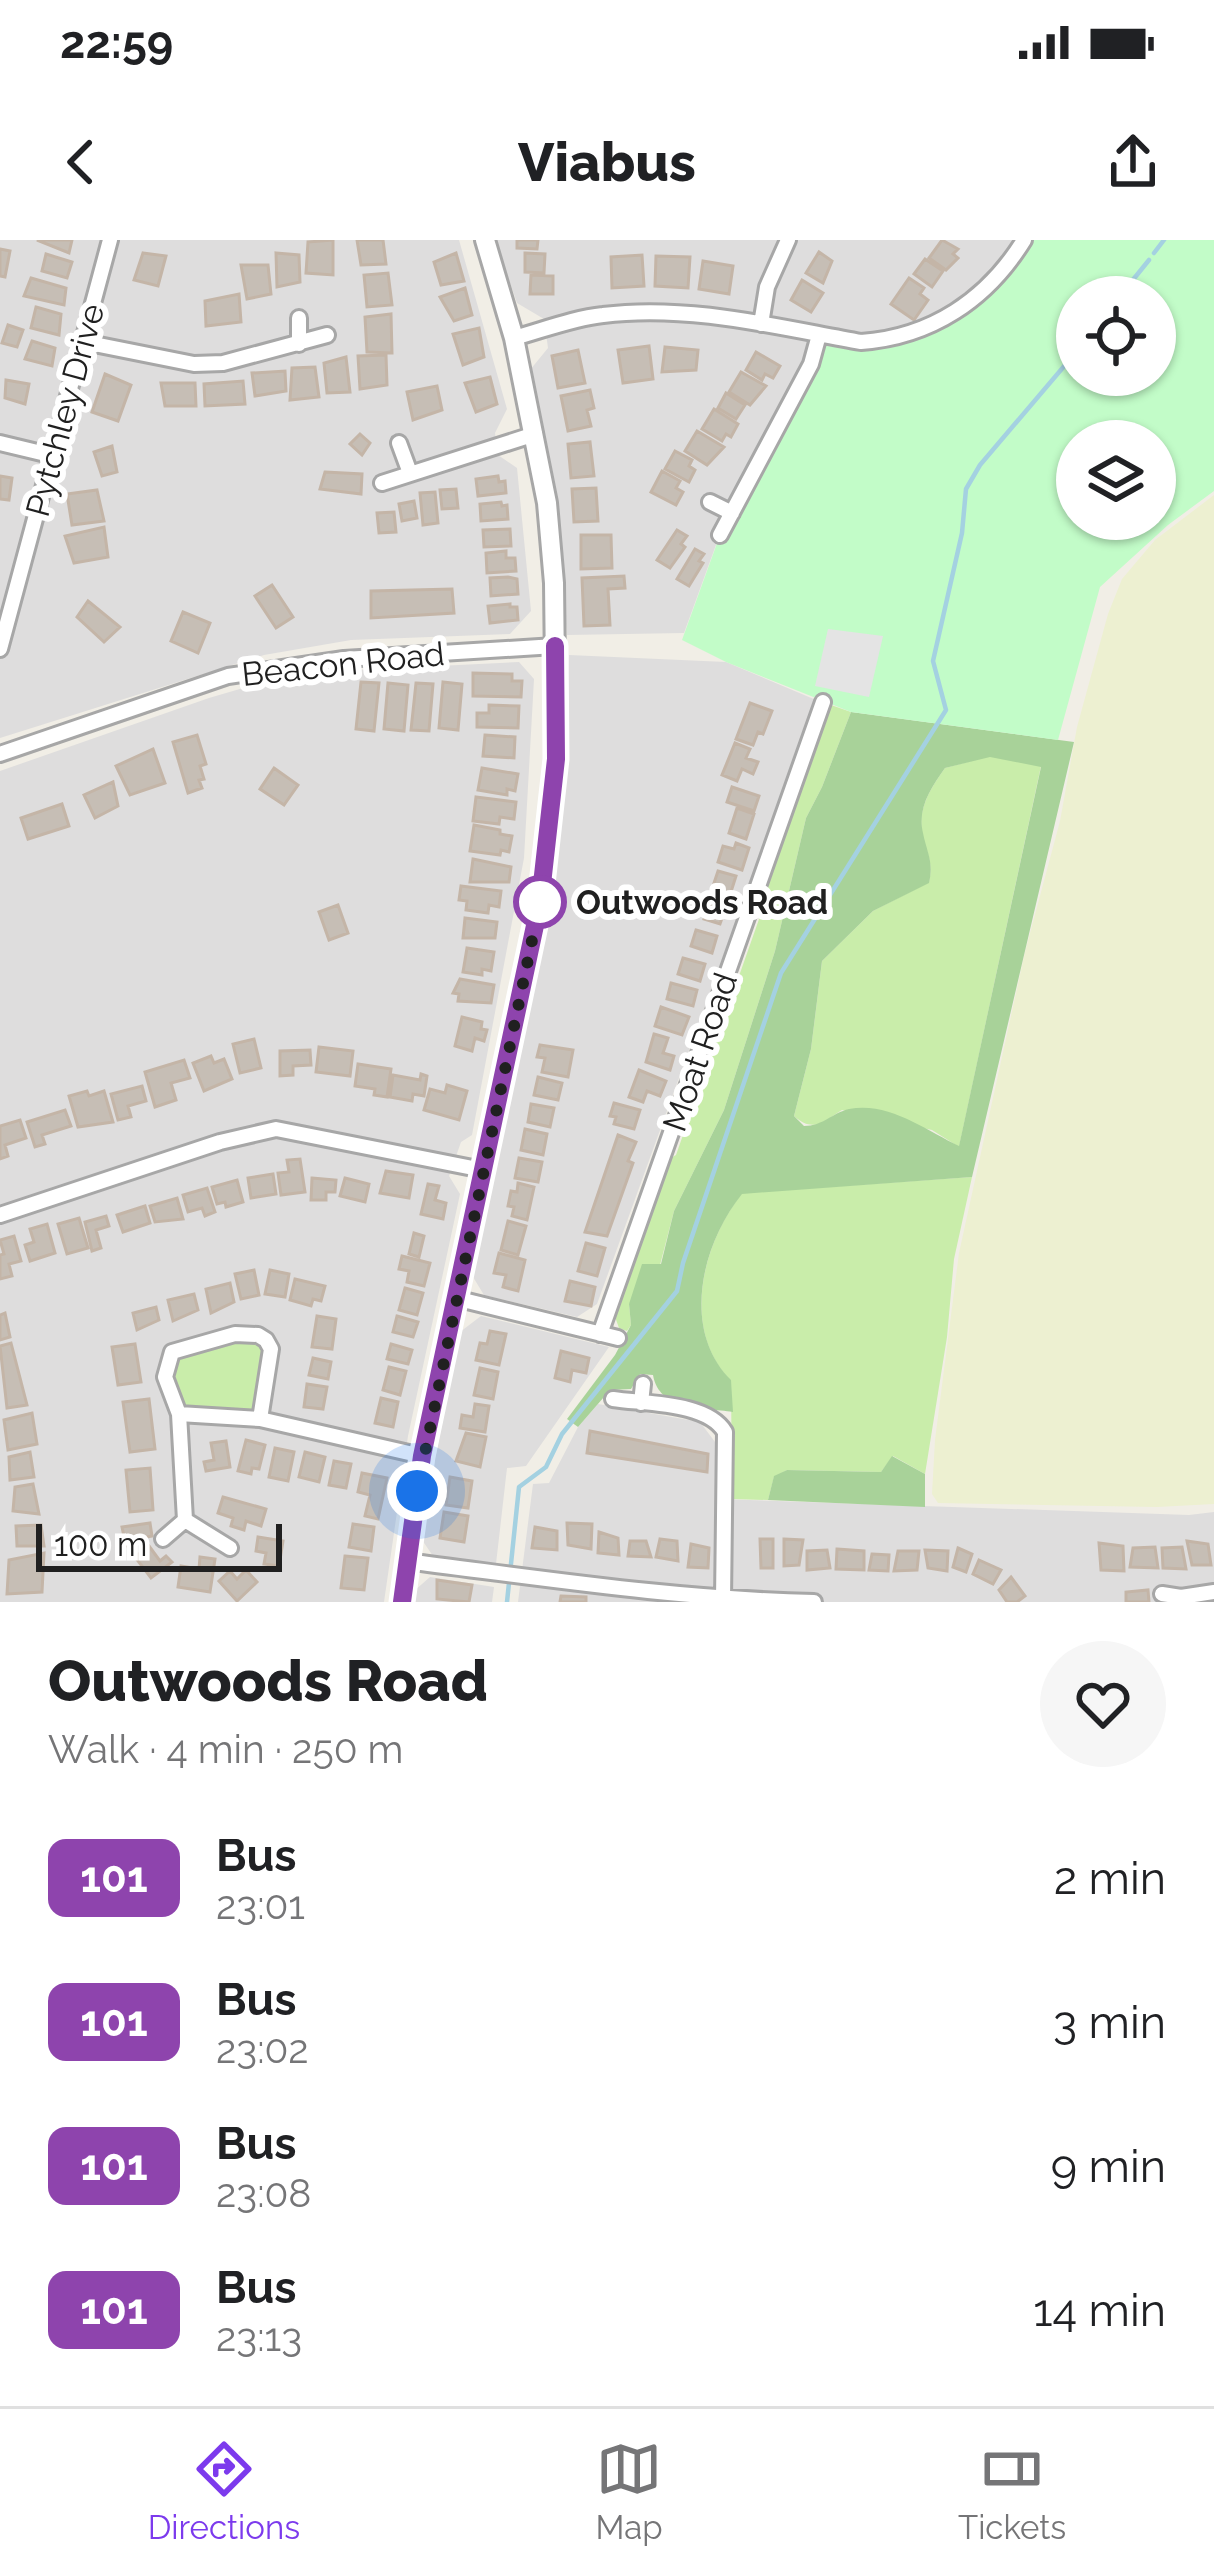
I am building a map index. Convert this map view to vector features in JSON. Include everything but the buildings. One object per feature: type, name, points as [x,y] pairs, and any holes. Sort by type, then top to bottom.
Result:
[{"type":"street","name":"Pytchley Drive","points":[[0,649],[110,240]]},
{"type":"street","points":[[402,1602],[422,1456],[540,902],[556,759],[547,503],[514,338],[485,240]]},
{"type":"street","points":[[761,324],[767,287],[788,240]]},
{"type":"street","points":[[514,338],[599,315],[634,312],[682,313],[860,342],[886,340],[967,307],[990,286],[1024,240]]},
{"type":"street","points":[[298,318],[299,344]]},
{"type":"street","points":[[720,535],[811,364],[819,334]]},
{"type":"street","points":[[84,342],[194,364],[224,363],[327,335]]},
{"type":"street","points":[[382,483],[535,434]]},
{"type":"street","points":[[0,443],[54,456]]},
{"type":"street","points":[[400,443],[410,473]]},
{"type":"street","points":[[710,502],[732,513]]},
{"type":"street","name":"Beacon Road","points":[[0,754],[228,676],[344,659],[555,646]]},
{"type":"street","name":"Moat Road","points":[[600,1334],[823,702]]},
{"type":"street","points":[[0,1215],[220,1142],[276,1129],[483,1170]]},
{"type":"street","points":[[455,1298],[618,1338]]},
{"type":"street","points":[[185,1520],[179,1414],[165,1377],[172,1352],[247,1333],[266,1340],[271,1349],[260,1419]]},
{"type":"street","points":[[641,1403],[643,1384]]},
{"type":"street","points":[[613,1399],[704,1413],[718,1420],[725,1432],[724,1600]]},
{"type":"street","points":[[179,1414],[260,1419],[422,1456]]},
{"type":"street","points":[[163,1539],[185,1520]]},
{"type":"street","points":[[185,1520],[230,1548]]},
{"type":"street","points":[[405,1561],[522,1576],[615,1596],[814,1602]]},
{"type":"street","points":[[1162,1594],[1181,1599],[1214,1592]]},
{"type":"shaded area","points":[[0,240],[459,240],[507,409],[495,433],[498,455],[517,468],[531,611],[510,634],[351,640],[264,655],[0,738]]},
{"type":"shaded area","points":[[495,240],[1022,240],[981,294],[720,534],[684,633],[567,635],[558,514],[530,370],[548,348],[544,319],[517,303]]},
{"type":"shaded area","points":[[828,629],[883,636],[869,697],[815,686]]},
{"type":"shaded area","points":[[569,655],[726,662],[816,700],[597,1304],[577,1317],[484,1295],[473,1277],[559,846]]},
{"type":"shaded area","points":[[519,662],[534,679],[524,858],[472,1135],[461,1142],[449,1176],[460,1194],[408,1436],[384,1602],[0,1602],[0,771],[294,673]]},
{"type":"shaded area","points":[[481,1316],[609,1347],[526,1466],[507,1468],[496,1564],[433,1556],[420,1537],[460,1332]]},
{"type":"shaded area","points":[[598,1404],[700,1422],[718,1446],[718,1499],[1189,1515],[1214,1512],[1214,1602],[518,1602],[533,1484],[549,1483],[578,1427]]},
{"type":"shaded area","points":[[430,1577],[494,1587],[492,1602],[413,1602],[414,1591]]},
{"type":"green space","points":[[1024,240],[1214,240],[1214,491],[1176,519],[1176,420],[1056,420],[1056,540],[1152,540],[1100,587],[1058,740],[851,712],[682,640],[720,535],[819,335],[861,342],[967,307]]},
{"type":"green space","points":[[1214,495],[1214,1504],[938,1503],[932,1494],[935,1440],[959,1253],[1025,952],[1060,821],[1077,727],[1122,579],[1155,540],[1176,540],[1176,524]]},
{"type":"green space","points":[[831,705],[851,712],[806,818],[775,951],[724,1110],[674,1211],[660,1265],[629,1304],[627,1331],[619,1328],[614,1314],[669,1159],[676,1155],[764,905],[761,896]]},
{"type":"green space","points":[[851,712],[1074,742],[972,1177],[742,1194],[716,1238],[702,1287],[706,1337],[715,1360],[731,1380],[733,1412],[673,1401],[657,1387],[653,1375],[640,1374],[631,1389],[610,1390],[578,1427],[567,1419],[615,1355],[631,1325],[629,1304],[642,1264],[661,1264],[674,1211],[724,1110],[775,951],[806,818]],"holes":[[[990,757],[1041,767],[959,1146],[878,1109],[849,1109],[804,1126],[794,1116],[811,1049],[822,961],[873,911],[929,883],[922,815],[945,768]]]},
{"type":"green space","points":[[990,756],[1041,766],[959,1147],[932,1130],[842,1110],[818,1124],[801,1121],[794,1116],[811,1049],[822,961],[873,911],[929,882],[921,824],[927,798],[945,768]]},
{"type":"green space","points":[[972,1177],[954,1259],[925,1474],[893,1456],[881,1472],[787,1470],[774,1477],[768,1500],[732,1499],[731,1381],[706,1338],[702,1288],[716,1238],[742,1193]]},
{"type":"green space","points":[[235,1334],[266,1340],[260,1419],[179,1414],[167,1360]]},
{"type":"green space","points":[[892,1456],[925,1474],[925,1507],[768,1500],[774,1476],[787,1470],[881,1472]]},
{"type":"waterway","points":[[1154,253],[1164,240]]},
{"type":"waterway","points":[[1136,276],[1149,260]]},
{"type":"waterway","points":[[507,1602],[519,1487],[546,1467],[562,1434],[677,1291],[781,973],[946,710],[933,661],[962,533],[966,489],[980,465],[1056,376]]},
{"type":"bus line","name":"101","points":[[402,1602],[422,1456],[540,902],[556,759],[555,646]]},
{"type":"place","name":"Outwoods Road","points":[[540,902]]},
{"type":"route","points":[[417,1491],[540,902]]}]
